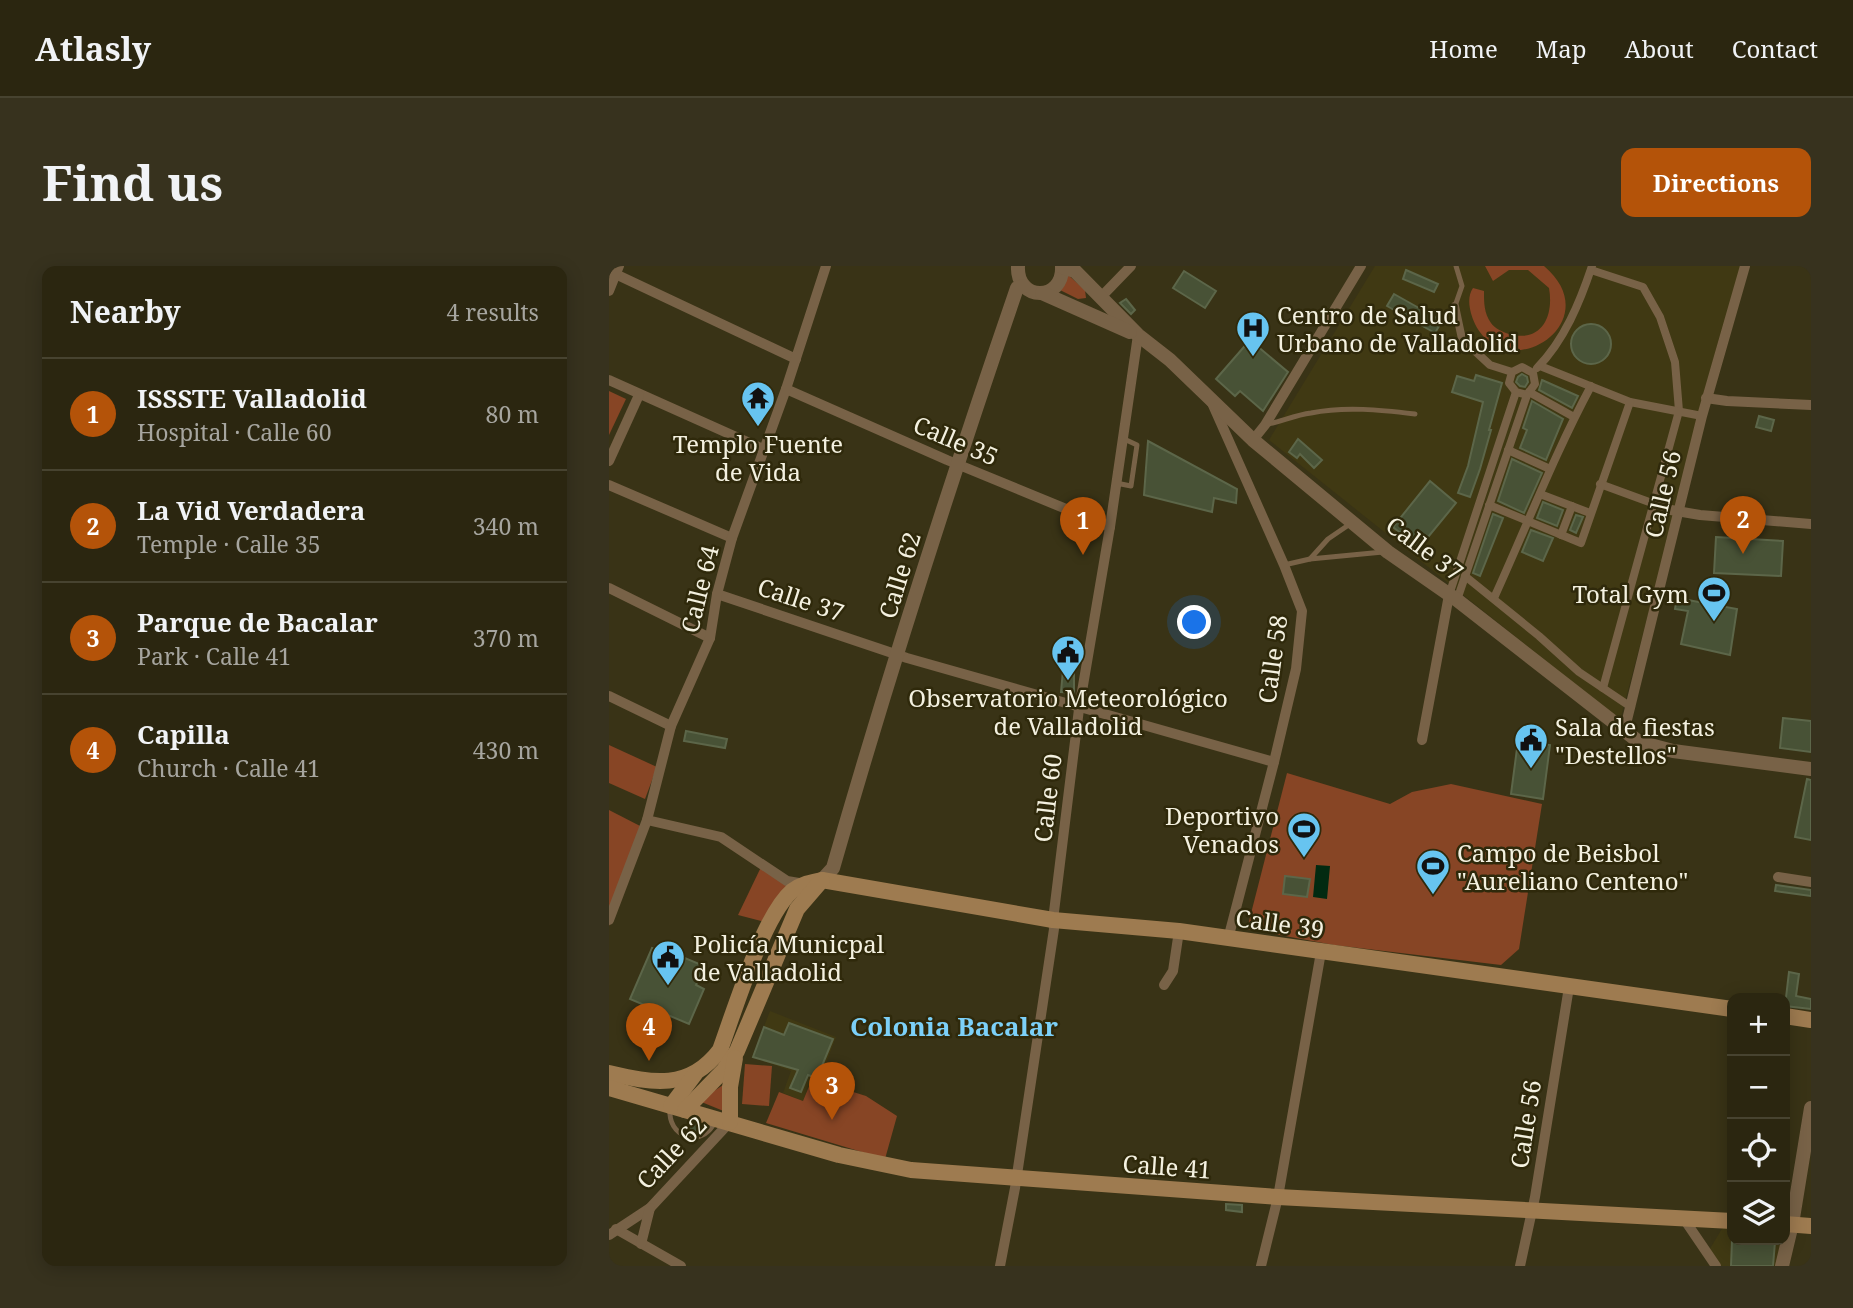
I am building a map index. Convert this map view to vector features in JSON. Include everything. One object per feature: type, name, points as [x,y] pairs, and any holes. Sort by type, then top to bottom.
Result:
[{"type":"main road","name":"Calle 39","points":[[813,884],[1053,920],[1179,931],[1727,1008]]},
{"type":"main road","points":[[678,1108],[691,1076],[720,1050],[769,923],[790,894],[813,884]]},
{"type":"main road","points":[[723,1120],[737,1051],[797,909],[813,884]]},
{"type":"main road","points":[[751,969],[767,977]]},
{"type":"main road","points":[[1790,1017],[1811,1020]]},
{"type":"main road","points":[[678,1108],[706,1089],[737,1051]]},
{"type":"main road","points":[[609,1073],[638,1080],[664,1081],[691,1076]]},
{"type":"main road","points":[[664,1081],[678,1108]]},
{"type":"main road","name":"Calle 41","points":[[609,1088],[876,1164],[947,1174],[1277,1197],[1727,1222]]},
{"type":"main road","points":[[1790,1224],[1811,1226]]},
{"type":"street","points":[[813,266],[825,269]]},
{"type":"street","points":[[1042,293],[1055,287],[1062,274],[1062,266]]},
{"type":"street","name":"Calle 37","points":[[1062,266],[1075,271],[1138,335],[1170,360],[1253,440],[1388,552],[1453,598],[1624,732],[1639,742],[1673,751],[1811,769]]},
{"type":"street","points":[[1101,297],[1131,266]]},
{"type":"street","points":[[1253,440],[1265,425],[1361,266]]},
{"type":"street","name":"Calle 56","points":[[1624,732],[1675,511],[1745,266]]},
{"type":"street","points":[[1453,598],[1465,576],[1528,393],[1535,384],[1536,369],[1553,351],[1562,335],[1582,296],[1591,268],[1643,288],[1660,317],[1675,362],[1679,411],[1603,688]]},
{"type":"street","name":"Calle 64","points":[[609,920],[646,820],[671,726],[710,638],[716,594],[732,538],[786,389],[825,269]]},
{"type":"street","points":[[609,291],[614,270],[796,359]]},
{"type":"street","points":[[1016,273],[1029,290],[1042,293],[1138,335]]},
{"type":"street","name":"Calle 62","points":[[813,884],[833,868],[863,762],[957,463],[1017,288],[1016,273]]},
{"type":"street","points":[[1455,306],[1462,339],[1490,365],[1512,372],[1522,368],[1536,369],[1591,386],[1630,402],[1702,416]]},
{"type":"street","name":"Calle 60","points":[[1000,1266],[1054,929],[1079,709],[1110,527],[1138,335]]},
{"type":"street","points":[[1512,372],[1509,383],[1516,392],[1528,393],[1574,416]]},
{"type":"street","points":[[609,380],[763,449]]},
{"type":"street","points":[[1494,598],[1574,416],[1591,386]]},
{"type":"street","name":"Calle 35","points":[[786,389],[1110,527]]},
{"type":"street","points":[[1422,740],[1453,598],[1516,392]]},
{"type":"street","points":[[609,461],[639,395]]},
{"type":"street","name":"Calle 58","points":[[1209,397],[1302,611],[1296,669],[1228,939]]},
{"type":"street","points":[[1706,398],[1811,405]]},
{"type":"street","points":[[1489,505],[1581,543],[1630,402]]},
{"type":"street","points":[[1508,450],[1550,469]]},
{"type":"street","points":[[1600,484],[1675,511],[1811,524]]},
{"type":"street","points":[[609,485],[732,538]]},
{"type":"street","points":[[1540,494],[1590,513]]},
{"type":"street","points":[[1561,535],[1572,506]]},
{"type":"street","points":[[1465,576],[1579,672],[1631,707]]},
{"type":"street","points":[[609,588],[710,638]]},
{"type":"street","name":"Calle 37","points":[[716,594],[898,656],[1274,762]]},
{"type":"street","points":[[609,696],[671,726]]},
{"type":"street","name":"Calle 39","points":[[646,820],[722,837],[787,881],[813,884]]},
{"type":"street","points":[[1778,877],[1811,883]]},
{"type":"street","points":[[1164,985],[1173,971],[1179,931]]},
{"type":"street","points":[[1261,1266],[1277,1197],[1321,952]]},
{"type":"street","name":"Calle 56","points":[[1521,1266],[1569,987]]},
{"type":"street","points":[[1790,1214],[1811,1108]]},
{"type":"street","name":"Calle 62","points":[[612,1232],[650,1208],[723,1120]]},
{"type":"street","points":[[641,1244],[650,1208]]},
{"type":"street","points":[[1684,1219],[1716,1266]]},
{"type":"street","points":[[612,1232],[681,1266]]},
{"type":"street","points":[[1782,1266],[1785,1245]]},
{"type":"lane","points":[[1455,306],[1462,286],[1457,266]]},
{"type":"lane","points":[[1265,425],[1337,409],[1415,414]]},
{"type":"lane","points":[[1310,559],[1328,539],[1353,522]]},
{"type":"lane","points":[[1284,565],[1310,559],[1388,552]]},
{"type":"lane","points":[[678,1108],[671,1122],[678,1132],[687,1137],[698,1137],[723,1120]]},
{"type":"shaded area","points":[[1375,266],[1741,266],[1620,720],[1269,440]]},
{"type":"shaded area","points":[[1485,266],[1544,266],[1561,287],[1566,308],[1560,326],[1546,340],[1528,349],[1509,350],[1490,342],[1475,324],[1472,315],[1469,301],[1473,288],[1484,291],[1484,304],[1492,325],[1520,336],[1530,335],[1543,325],[1550,298],[1549,288],[1528,270],[1509,270],[1493,281]]},
{"type":"shaded area","points":[[1067,274],[1085,290],[1086,298],[1078,299],[1056,288]]},
{"type":"shaded area","points":[[609,391],[626,399],[609,435]]},
{"type":"shaded area","points":[[609,745],[657,767],[645,799],[609,783]]},
{"type":"shaded area","name":"Campo de Beisbol \"Aureliano Centeno\"","points":[[1287,773],[1390,804],[1412,792],[1451,784],[1542,804],[1519,949],[1501,965],[1334,945],[1247,929]]},
{"type":"shaded area","points":[[609,810],[644,828],[609,926]]},
{"type":"shaded area","points":[[762,865],[787,881],[790,893],[769,923],[738,915]]},
{"type":"shaded area","points":[[1316,865],[1330,866],[1327,899],[1313,897]]},
{"type":"shaded area","points":[[770,1011],[836,1037],[819,1081],[812,1079],[803,1101],[783,1093],[791,1071],[752,1057]]},
{"type":"shaded area","points":[[745,1064],[772,1066],[769,1106],[742,1104]]},
{"type":"shaded area","points":[[812,1079],[866,1096],[897,1116],[885,1159],[766,1123],[779,1092],[803,1101]]},
{"type":"shaded area","points":[[723,1085],[726,1112],[699,1101]]},
{"type":"shaded area","points":[[1723,1227],[1727,1227],[1727,1245],[1784,1245],[1779,1266],[1718,1266],[1708,1252]]},
{"type":"building","points":[[1406,270],[1438,284],[1434,292],[1403,279]]},
{"type":"building","points":[[1184,271],[1216,291],[1205,308],[1173,288]]},
{"type":"building","points":[[1394,294],[1442,321],[1435,333],[1387,306]]},
{"type":"building","points":[[1126,299],[1135,310],[1131,314],[1120,303]]},
{"type":"building","points":[[1591,324],[1599,325],[1605,330],[1610,336],[1610,352],[1605,358],[1599,363],[1591,364],[1583,363],[1577,358],[1572,352],[1571,344],[1572,336],[1577,330],[1583,325]]},
{"type":"building","name":"Centro de Salud Urbano de Valladolid","points":[[1250,340],[1288,372],[1263,411],[1240,391],[1235,396],[1216,379]]},
{"type":"building","points":[[1522,374],[1527,377],[1525,387],[1516,382]]},
{"type":"building","points":[[1476,375],[1502,383],[1491,430],[1470,497],[1458,493],[1468,466],[1483,402],[1452,392],[1457,376],[1474,381]]},
{"type":"building","points":[[1542,380],[1578,396],[1572,408],[1539,390]]},
{"type":"building","points":[[1532,401],[1563,419],[1546,460],[1520,448],[1527,430],[1523,428]]},
{"type":"building","points":[[1759,416],[1774,420],[1771,431],[1756,427]]},
{"type":"building","points":[[1298,439],[1322,460],[1314,468],[1300,454],[1297,458],[1289,452]]},
{"type":"building","points":[[1148,441],[1237,489],[1236,503],[1214,498],[1212,512],[1144,495]]},
{"type":"building","points":[[1512,459],[1542,473],[1524,513],[1498,501]]},
{"type":"building","points":[[1430,481],[1456,503],[1419,548],[1393,527]]},
{"type":"building","points":[[1543,502],[1563,510],[1557,526],[1537,518]]},
{"type":"building","points":[[1493,514],[1503,518],[1480,576],[1473,573]]},
{"type":"building","points":[[1576,515],[1583,517],[1576,533],[1570,530]]},
{"type":"building","points":[[1531,530],[1553,538],[1543,561],[1522,552]]},
{"type":"building","points":[[1716,537],[1783,541],[1781,576],[1714,573]]},
{"type":"building","points":[[1677,598],[1737,609],[1730,655],[1681,644],[1688,611],[1675,609]]},
{"type":"building","name":"Observatorio Meteorológico de Valladolid","points":[[1063,670],[1074,672],[1074,693],[1061,692]]},
{"type":"building","points":[[1783,718],[1811,721],[1811,752],[1780,748]]},
{"type":"building","points":[[686,731],[727,739],[725,748],[684,741]]},
{"type":"building","name":"Sala de fiestas \"Destellos\"","points":[[1518,741],[1550,745],[1543,799],[1511,794]]},
{"type":"building","points":[[1807,779],[1811,780],[1811,840],[1795,837]]},
{"type":"building","points":[[1285,876],[1310,879],[1307,897],[1283,894]]},
{"type":"building","points":[[1776,885],[1811,890],[1811,896],[1775,891]]},
{"type":"building","name":"Policía Municpal de Valladolid","points":[[652,948],[704,966],[696,985],[704,989],[689,1024],[630,999]]},
{"type":"building","points":[[1789,972],[1799,974],[1796,996],[1811,999],[1811,1009],[1790,1007],[1790,993],[1787,993]]},
{"type":"building","points":[[789,1023],[833,1039],[817,1078],[808,1075],[801,1092],[790,1088],[798,1070],[753,1057],[764,1027],[784,1035]]},
{"type":"building","points":[[689,1122],[701,1126],[700,1130],[685,1130]]},
{"type":"building","points":[[1226,1204],[1242,1205],[1242,1212],[1226,1210]]},
{"type":"building","points":[[1732,1245],[1775,1245],[1773,1266],[1731,1266]]},
{"type":"place","name":"Centro de Salud Urbano de Valladolid","points":[[1253,358]]},
{"type":"place","name":"Templo Fuente de Vida","points":[[758,428]]},
{"type":"place","name":"La Vid Verdadera","points":[[1743,554]]},
{"type":"place","name":"ISSSTE Valladolid","points":[[1083,555]]},
{"type":"place","name":"Total Gym","points":[[1714,623]]},
{"type":"place","name":"Observatorio Meteorológico de Valladolid","points":[[1068,682]]},
{"type":"place","name":"Sala de fiestas \"Destellos\"","points":[[1531,770]]},
{"type":"place","name":"Deportivo Venados","points":[[1304,859]]},
{"type":"place","name":"Campo de Beisbol \"Aureliano Centeno\"","points":[[1433,896]]},
{"type":"place","name":"Policía Municpal de Valladolid","points":[[668,987]]},
{"type":"place","name":"Capilla","points":[[649,1061]]},
{"type":"place","name":"Parque de Bacalar","points":[[832,1120]]},
{"type":"district","name":"Colonia Bacalar","points":[[954,1026]]}]
